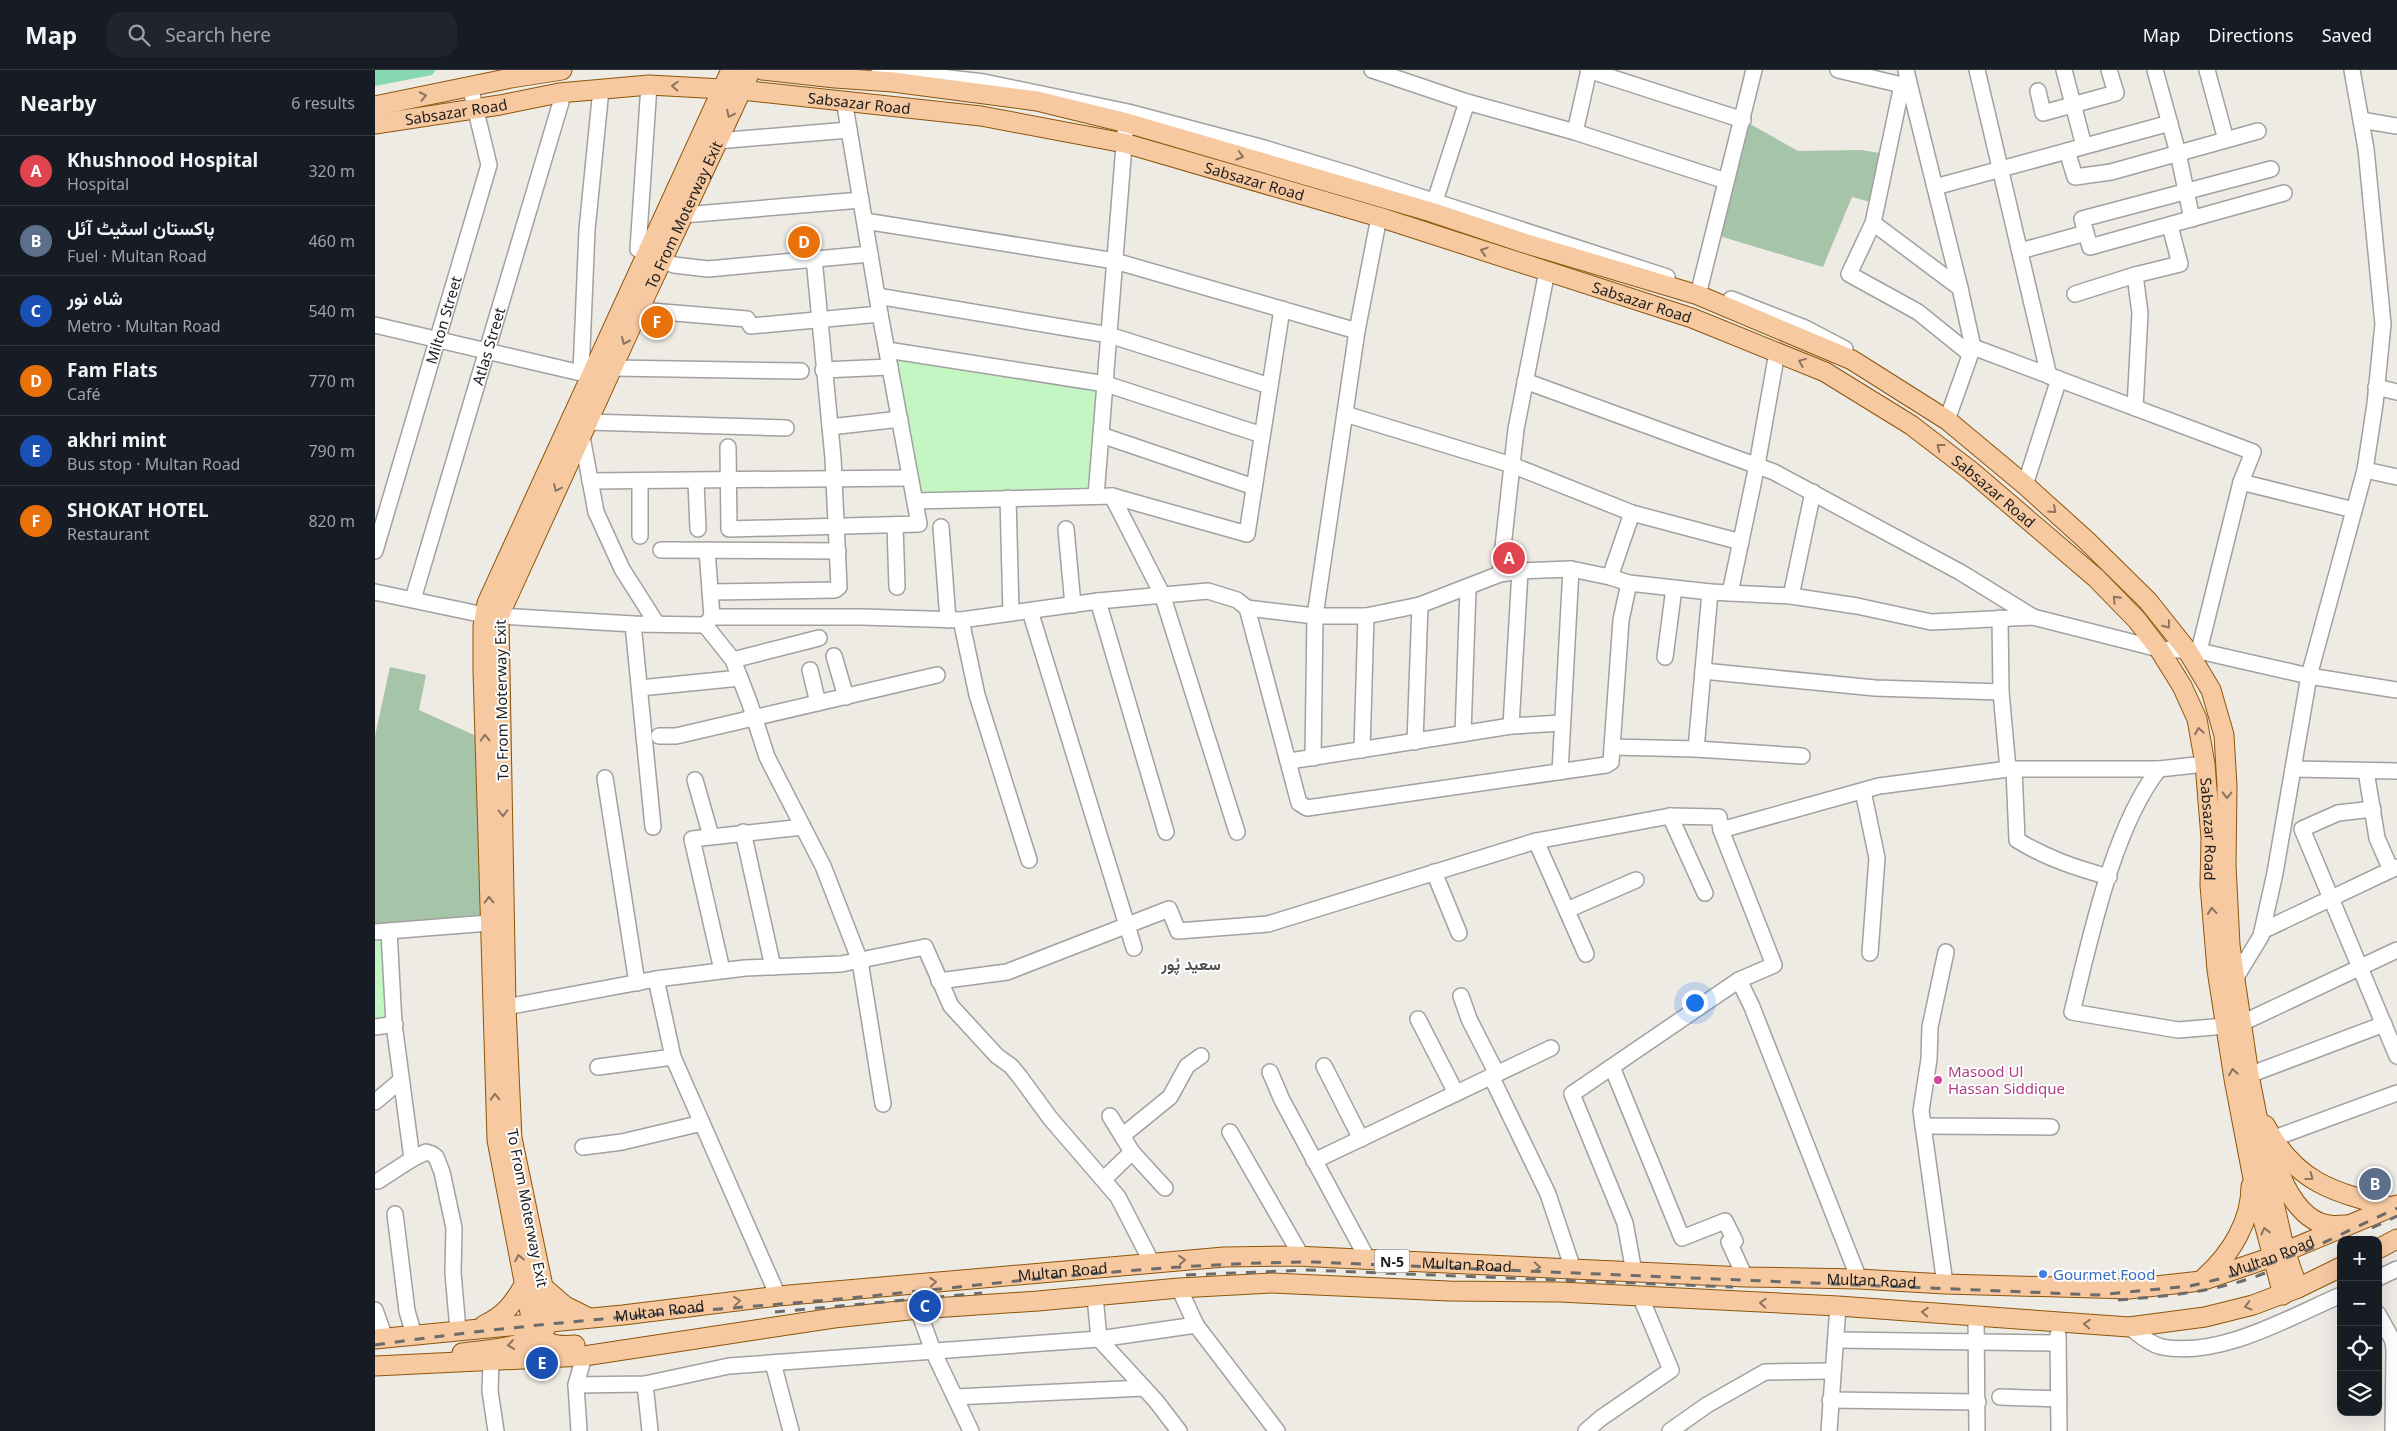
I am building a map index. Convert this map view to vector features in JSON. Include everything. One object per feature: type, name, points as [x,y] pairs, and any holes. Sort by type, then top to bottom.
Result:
[{"type":"main road","name":"Sabsazar Road","points":[[375,106],[470,86],[562,70]]},
{"type":"main road","name":"To From Moterway Exit","points":[[541,1325],[524,1285],[497,1140],[489,923],[483,671],[491,615],[585,430],[639,310],[654,256],[731,70]]},
{"type":"main road","name":"To From Moterway Exit","points":[[541,1325],[543,1287],[512,1138],[491,615],[487,603],[585,376],[654,256],[683,215],[751,70]]},
{"type":"main road","name":"Sabsazar Road","points":[[763,70],[835,74],[892,73],[960,79],[1037,101],[1128,118],[1433,206],[1524,243],[1699,292],[1851,360],[1948,417],[2027,482],[2148,601],[2193,650],[2211,690],[2224,735],[2227,786],[2223,948],[2236,977],[2234,1025],[2258,1113],[2278,1254]]},
{"type":"main road","name":"Sabsazar Road","points":[[375,124],[559,93],[649,85],[722,88],[981,116],[1124,143],[1379,217],[1519,262],[1547,276],[1692,318],[1776,356],[1825,372],[1911,425],[1971,471],[2096,578],[2137,620],[2159,649],[2182,686],[2197,719],[2205,764],[2211,838],[2210,885],[2223,948],[2250,1164],[2291,1291]]},
{"type":"main road","points":[[1519,262],[1524,243]]},
{"type":"main road","points":[[2258,1113],[2272,1139],[2298,1169],[2314,1181],[2334,1191],[2395,1206]]},
{"type":"main road","points":[[2272,1139],[2282,1180],[2295,1201],[2308,1216],[2328,1226],[2347,1224]]},
{"type":"main road","points":[[2201,1281],[2220,1264],[2241,1233],[2251,1193],[2250,1164]]},
{"type":"main road","name":"Multan Road","points":[[380,1338],[467,1329],[541,1325],[778,1296],[1224,1257],[1302,1256],[1745,1277],[1859,1279],[1945,1284],[2129,1289],[2201,1281],[2278,1254],[2347,1224],[2395,1206]]},
{"type":"main road","points":[[2382,1247],[2397,1239]]},
{"type":"main road","name":"Multan Road","points":[[375,1366],[491,1362],[584,1356],[834,1318],[918,1309],[1179,1288],[1272,1283],[1449,1291],[1560,1292],[1641,1298],[1838,1306],[2129,1327],[2205,1317],[2291,1291],[2337,1269]]},
{"type":"main road","points":[[467,1329],[500,1317],[515,1302],[524,1285]]},
{"type":"main road","points":[[543,1287],[565,1306],[589,1318]]},
{"type":"main road","points":[[421,1365],[441,1356],[527,1343],[541,1325],[549,1343],[555,1346],[616,1342],[635,1349]]},
{"type":"street","points":[[1372,70],[1411,76],[1467,102],[1575,132],[1726,181]]},
{"type":"street","points":[[1575,132],[1588,70],[1743,120]]},
{"type":"street","points":[[1467,102],[1433,206],[1699,292],[1754,70]]},
{"type":"street","points":[[1837,70],[1906,79]]},
{"type":"street","points":[[1977,70],[2020,251],[2054,378],[2027,482]]},
{"type":"street","points":[[2064,70],[2084,146]]},
{"type":"street","points":[[2038,90],[2043,113],[2073,106],[2116,93],[2109,70]]},
{"type":"street","points":[[2207,70],[2226,140]]},
{"type":"street","points":[[2236,977],[2252,954],[2262,931],[2275,873],[2309,676],[2365,470],[2376,387],[2383,324],[2366,149],[2352,70]]},
{"type":"street","points":[[2160,71],[2170,123],[2193,219]]},
{"type":"street","points":[[1906,79],[1960,288],[1971,350],[1948,417]]},
{"type":"street","points":[[1906,79],[1873,222],[1849,274],[1918,312],[1971,350],[2054,378],[2253,452],[2241,482],[2193,650]]},
{"type":"street","points":[[649,85],[638,249],[674,266],[708,269],[870,254]]},
{"type":"street","name":"Milton Street","points":[[375,551],[439,340],[489,165],[470,86]]},
{"type":"street","points":[[375,325],[585,376],[587,230],[601,89]]},
{"type":"street","name":"Atlas Street","points":[[413,599],[561,102],[559,93]]},
{"type":"street","points":[[728,447],[729,529],[919,524],[880,314],[844,100]]},
{"type":"street","points":[[1096,496],[1124,143],[1128,118]]},
{"type":"street","points":[[2361,120],[2397,126]]},
{"type":"street","points":[[1935,187],[2170,123]]},
{"type":"street","points":[[717,141],[849,130]]},
{"type":"street","points":[[2067,151],[2075,177],[2111,172],[2258,131]]},
{"type":"street","points":[[2271,169],[2082,219],[2090,247],[2284,193]]},
{"type":"street","points":[[683,215],[861,200]]},
{"type":"street","points":[[1313,758],[1315,616],[1357,331],[1379,217]]},
{"type":"street","points":[[865,221],[1115,261],[1357,331]]},
{"type":"street","points":[[1873,222],[1960,288]]},
{"type":"street","points":[[2075,294],[2135,275],[2180,264],[2170,226]]},
{"type":"street","points":[[2020,251],[2086,233]]},
{"type":"street","points":[[710,592],[835,590],[840,582],[830,427],[823,370],[814,258]]},
{"type":"street","points":[[2135,275],[2140,313],[2135,408]]},
{"type":"street","points":[[1500,574],[1512,465],[1525,381],[1547,276]]},
{"type":"street","points":[[877,296],[1109,335],[1270,386]]},
{"type":"street","points":[[915,501],[1112,496],[1247,534],[1281,309]]},
{"type":"street","points":[[639,310],[747,319],[751,326],[819,318],[880,314]]},
{"type":"street","points":[[887,350],[1106,384],[1262,435]]},
{"type":"street","points":[[1730,593],[1757,466],[1776,356]]},
{"type":"street","points":[[823,370],[890,367]]},
{"type":"street","points":[[613,368],[801,371]]},
{"type":"street","points":[[1525,381],[1774,472],[1960,572],[2033,617]]},
{"type":"street","points":[[2376,387],[2397,392]]},
{"type":"street","points":[[1345,414],[1512,465],[1633,512],[1741,542]]},
{"type":"street","points":[[830,427],[900,419]]},
{"type":"street","points":[[657,624],[622,569],[596,512],[590,481],[585,430],[785,428]]},
{"type":"street","points":[[1101,435],[1254,487]]},
{"type":"street","points":[[2365,470],[2397,477]]},
{"type":"street","points":[[590,481],[729,481],[834,477],[911,478]]},
{"type":"street","points":[[640,481],[640,536]]},
{"type":"street","points":[[696,481],[698,529]]},
{"type":"street","points":[[2241,482],[2355,510]]},
{"type":"street","points":[[1791,596],[1813,492]]},
{"type":"street","points":[[1112,496],[1162,594],[1237,832]]},
{"type":"street","points":[[1008,498],[1011,613]]},
{"type":"street","points":[[1610,577],[1633,512]]},
{"type":"street","points":[[895,525],[897,587]]},
{"type":"street","points":[[941,527],[955,620],[1029,860]]},
{"type":"street","points":[[1066,529],[1073,605]]},
{"type":"street","points":[[661,550],[838,550]]},
{"type":"street","points":[[707,550],[710,592],[709,621],[733,660],[755,718],[767,757],[823,866],[860,961],[883,1104]]},
{"type":"street","points":[[375,592],[491,615],[633,624],[862,617],[955,620],[1098,601],[1208,591],[1237,600],[1247,608],[1315,616],[1366,616],[1420,605],[1500,574],[1520,571],[1571,570],[1610,577],[1629,583],[1710,592],[1791,596],[1857,606],[1931,622],[2033,617],[2159,649],[2193,650],[2309,676],[2397,690]]},
{"type":"street","points":[[1560,772],[1571,570]]},
{"type":"street","points":[[1511,726],[1520,571]]},
{"type":"street","points":[[1247,608],[1290,761],[1299,803],[1307,808],[1560,772],[1606,765],[1611,762],[1621,620],[1629,583]]},
{"type":"street","points":[[1463,734],[1468,588]]},
{"type":"street","points":[[1665,657],[1674,588]]},
{"type":"street","points":[[1696,749],[1710,592]]},
{"type":"street","points":[[1098,601],[1166,832]]},
{"type":"street","points":[[1415,742],[1420,605]]},
{"type":"street","points":[[1030,611],[1134,948]]},
{"type":"street","points":[[1363,750],[1366,616]]},
{"type":"street","points":[[2000,618],[2001,692],[2011,769],[2017,840],[2054,860],[2109,877]]},
{"type":"street","points":[[633,624],[653,827]]},
{"type":"street","points":[[733,660],[819,638]]},
{"type":"street","points":[[834,656],[846,697]]},
{"type":"street","points":[[809,670],[818,703]]},
{"type":"street","points":[[1703,671],[1875,688],[2001,692]]},
{"type":"street","points":[[659,736],[676,736],[937,675]]},
{"type":"street","points":[[639,688],[740,678]]},
{"type":"street","points":[[1290,761],[1511,726],[1563,723]]},
{"type":"street","points":[[1612,747],[1696,749],[1802,756]]},
{"type":"street","points":[[1721,830],[1879,786],[2011,769],[2159,769],[2205,764]]},
{"type":"street","points":[[2159,769],[2131,816],[2109,877],[2072,1012],[2178,1030],[2234,1025],[2397,950]]},
{"type":"street","points":[[2293,769],[2397,771]]},
{"type":"street","points":[[2262,931],[2394,869],[2377,838],[2366,770]]},
{"type":"street","points":[[605,778],[637,982]]},
{"type":"street","points":[[695,780],[711,836]]},
{"type":"street","points":[[1863,791],[1877,858],[1871,953]]},
{"type":"street","points":[[2373,810],[2337,813],[2302,829],[2397,1055]]},
{"type":"street","points":[[939,981],[1007,972],[1169,909],[1178,931],[1268,924],[1536,841],[1670,816],[1719,817],[1721,830],[1774,965],[1739,980],[1572,1094],[1625,1223],[1634,1272]]},
{"type":"street","points":[[1670,816],[1705,893]]},
{"type":"street","points":[[722,970],[692,838],[803,826]]},
{"type":"street","points":[[743,832],[773,967]]},
{"type":"street","points":[[1536,841],[1586,954]]},
{"type":"street","points":[[1434,872],[1459,933]]},
{"type":"street","points":[[1567,910],[1636,880]]},
{"type":"street","points":[[412,1159],[382,931],[489,923]]},
{"type":"street","points":[[506,1007],[656,979],[722,970],[841,964],[925,947],[951,1006],[997,1056],[1011,1066],[1050,1118],[1104,1179],[1118,1197],[1152,1263]]},
{"type":"street","points":[[1945,1284],[1921,1110],[1929,1059],[1930,1027],[1946,952]]},
{"type":"street","points":[[656,979],[673,1057],[778,1296]]},
{"type":"street","points":[[1739,980],[1752,1007],[1859,1279]]},
{"type":"street","points":[[1461,996],[1469,1019],[1548,1194],[1573,1269]]},
{"type":"street","points":[[1419,1019],[1456,1093]]},
{"type":"street","points":[[375,1027],[394,1024]]},
{"type":"street","points":[[2249,1075],[2384,1024]]},
{"type":"street","points":[[1314,1161],[1551,1048]]},
{"type":"street","points":[[1121,1136],[1170,1097],[1187,1066],[1201,1056]]},
{"type":"street","points":[[598,1067],[673,1057]]},
{"type":"street","points":[[1324,1066],[1361,1139]]},
{"type":"street","points":[[1613,1067],[1682,1238],[1725,1221],[1735,1241],[1729,1242],[1745,1277]]},
{"type":"street","points":[[1270,1072],[1281,1100],[1368,1260]]},
{"type":"street","points":[[375,1102],[401,1080]]},
{"type":"street","points":[[2272,1139],[2397,1092]]},
{"type":"street","points":[[1110,1116],[1132,1152],[1165,1188]]},
{"type":"street","points":[[583,1147],[622,1142],[702,1123]]},
{"type":"street","points":[[1923,1126],[2051,1127]]},
{"type":"street","points":[[1230,1132],[1302,1256]]},
{"type":"street","points":[[378,1181],[426,1152],[436,1157],[442,1172],[454,1228],[453,1273],[467,1329]]},
{"type":"street","points":[[1104,1179],[1132,1152]]},
{"type":"street","points":[[395,1214],[407,1312],[413,1335]]},
{"type":"street","points":[[2382,1276],[2397,1269]]},
{"type":"street","points":[[1179,1288],[1196,1325],[1277,1431]]},
{"type":"street","points":[[1095,1296],[1099,1339],[1144,1388],[1179,1431]]},
{"type":"street","points":[[2129,1327],[2160,1347],[2184,1349],[2225,1344],[2337,1297]]},
{"type":"street","points":[[1586,1431],[1601,1418],[1671,1370],[1641,1298]]},
{"type":"street","points":[[1829,1431],[1838,1306]]},
{"type":"street","points":[[918,1309],[933,1351],[971,1431]]},
{"type":"street","points":[[375,1310],[380,1338]]},
{"type":"street","points":[[1977,1316],[1977,1431]]},
{"type":"street","points":[[2382,1321],[2393,1341],[2395,1350],[2393,1431]]},
{"type":"street","points":[[2057,1322],[2059,1431]]},
{"type":"street","points":[[576,1385],[645,1384],[729,1366],[1099,1339],[1196,1325]]},
{"type":"street","points":[[1837,1340],[2058,1343]]},
{"type":"street","points":[[579,1431],[576,1385],[584,1356]]},
{"type":"street","points":[[491,1362],[490,1391],[496,1431]]},
{"type":"street","points":[[773,1363],[791,1431]]},
{"type":"street","points":[[1670,1431],[1707,1405],[1765,1372],[1832,1371]]},
{"type":"street","points":[[645,1384],[650,1431]]},
{"type":"street","points":[[955,1397],[1144,1388]]},
{"type":"street","points":[[2000,1398],[2059,1399]]},
{"type":"street","points":[[1830,1400],[1978,1402]]},
{"type":"green space","points":[[375,70],[436,70],[432,75],[375,86]]},
{"type":"green space","points":[[1743,120],[1798,151],[1861,150],[1892,155],[1878,204],[1852,197],[1823,267],[1716,235]]},
{"type":"green space","points":[[887,350],[1106,380],[1096,496],[915,501]]},
{"type":"green space","points":[[390,667],[426,675],[419,710],[485,740],[489,923],[375,932],[375,736]]},
{"type":"green space","points":[[389,931],[395,1024],[375,1027],[375,932]]},
{"type":"railway","points":[[375,1345],[493,1330],[612,1318],[851,1298],[1139,1270],[1255,1263],[1313,1262],[2097,1295],[2190,1286],[2244,1273],[2308,1250],[2397,1208]]},
{"type":"railway","points":[[2372,1228],[2397,1216]]},
{"type":"railway","points":[[1186,1275],[1308,1270],[1733,1287]]},
{"type":"railway","points":[[2118,1300],[2174,1295],[2211,1289],[2265,1273]]},
{"type":"railway","points":[[775,1312],[982,1293]]},
{"type":"place","name":"Fam Flats","points":[[804,242]]},
{"type":"place","name":"SHOKAT HOTEL","points":[[657,322]]},
{"type":"place","name":"Khushnood Hospital","points":[[1509,558]]},
{"type":"place","name":"Masood Ul Hassan Siddique","points":[[1938,1080]]},
{"type":"place","name":"پاکستان اسٹیٹ آئل","points":[[2375,1184]]},
{"type":"place","name":"Gourmet Food","points":[[2043,1274]]},
{"type":"place","name":"شاہ نور","points":[[925,1306]]},
{"type":"place","name":"akhri mint","points":[[542,1363]]},
{"type":"district","name":"سعید پُور","points":[[1191,964]]}]
